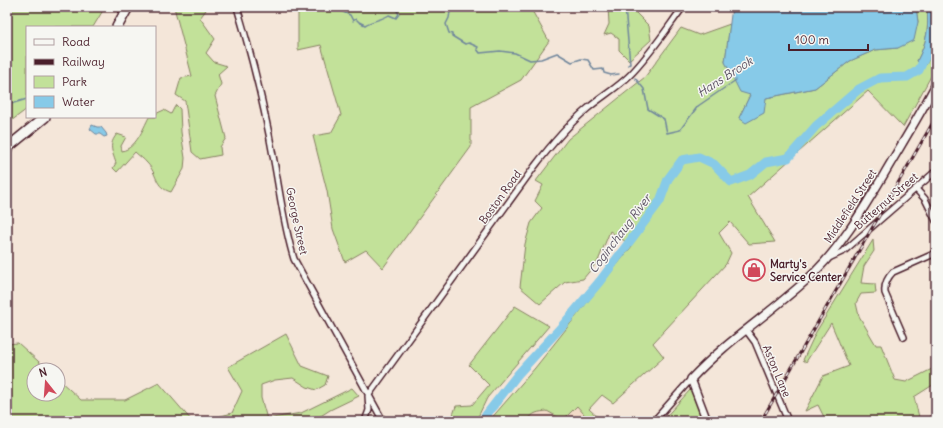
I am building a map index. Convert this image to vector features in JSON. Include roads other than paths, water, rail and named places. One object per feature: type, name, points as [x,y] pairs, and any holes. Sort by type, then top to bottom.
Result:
[{"type":"highway","points":[[118,26],[128,7]]},
{"type":"highway","points":[[7,148],[44,118]]},
{"type":"main road","name":"Middlefield Street","points":[[691,379],[708,362],[808,278],[828,258],[849,230],[871,195],[936,84]]},
{"type":"main road","points":[[691,379],[707,421]]},
{"type":"street","name":"George Street","points":[[237,7],[274,159],[288,237],[294,259],[383,421]]},
{"type":"street","name":"Boston Road","points":[[368,396],[530,172],[562,131],[587,109],[615,89],[630,75],[683,7]]},
{"type":"street","name":"Butternut Street","points":[[828,258],[844,251],[936,171]]},
{"type":"street","points":[[916,189],[925,199],[936,221]]},
{"type":"street","points":[[904,337],[885,293],[884,286],[887,278],[893,272],[936,252]]},
{"type":"street","name":"Aston Lane","points":[[746,330],[755,342],[788,421]]},
{"type":"street","name":"Middlefield Street","points":[[654,421],[691,379]]},
{"type":"street","points":[[365,421],[369,410],[368,396]]},
{"type":"water","points":[[732,7],[916,7],[918,22],[914,40],[898,48],[875,50],[850,61],[815,88],[766,98],[764,113],[746,123],[739,118],[750,95],[740,92],[725,62]]},
{"type":"water","points":[[927,7],[936,7],[936,45],[925,65],[917,61],[923,48],[926,35],[928,22]]},
{"type":"water","points":[[92,125],[101,127],[107,136],[104,137],[100,134],[96,134],[90,129]]},
{"type":"waterway","name":"Hans Brook","points":[[341,11],[350,15],[353,21],[356,19],[365,25],[389,15],[396,18],[399,14],[396,9],[403,7]]},
{"type":"waterway","name":"Hans Brook","points":[[441,7],[446,8],[450,12],[446,24],[449,33],[465,44],[469,43],[478,47],[477,49],[480,53],[500,51],[515,53],[530,60],[541,59],[557,53],[572,62],[581,59],[588,60],[594,70],[603,69],[604,73],[611,75],[619,74]]},
{"type":"waterway","points":[[625,7],[630,64],[628,65]]},
{"type":"waterway","name":"Coginchaug River","points":[[483,421],[518,374],[563,325],[600,281],[660,201],[668,179],[682,160],[699,157],[714,164],[731,182],[750,175],[766,162],[788,158],[816,126],[859,89],[880,78],[907,77],[919,70],[927,53]]},
{"type":"waterway","name":"Hans Brook","points":[[635,78],[644,89],[648,109],[664,119],[667,133],[680,130],[698,106],[736,80]]},
{"type":"waterway","points":[[7,105],[26,99]]},
{"type":"railway","points":[[761,421],[936,117]]},
{"type":"place","name":"Marty's Service Center","points":[[754,270]]}]
